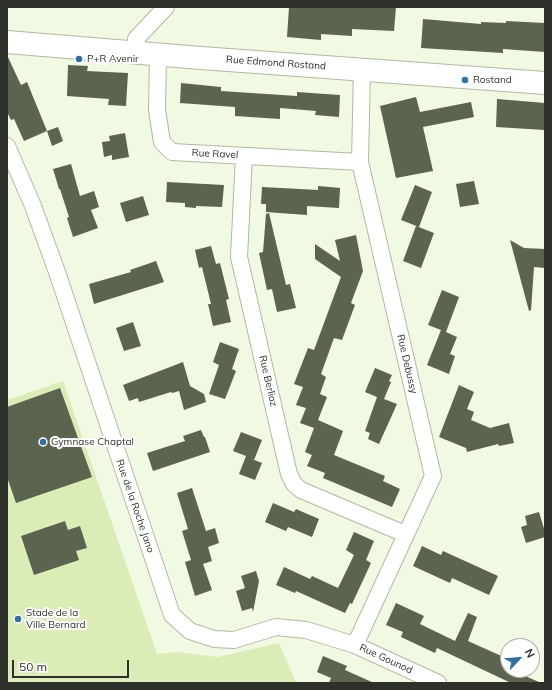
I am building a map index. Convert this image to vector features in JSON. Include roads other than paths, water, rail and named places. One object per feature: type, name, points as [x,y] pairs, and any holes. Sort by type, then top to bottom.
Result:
[{"type":"street","points":[[135,52],[136,39],[166,7]]},
{"type":"street","name":"Rue Edmond Rostand","points":[[7,42],[545,83]]},
{"type":"street","name":"Rue Ravel","points":[[158,54],[157,110],[162,142],[172,152],[360,162]]},
{"type":"street","name":"Rue Debussy","points":[[355,645],[432,476],[360,162],[362,69]]},
{"type":"street","name":"Rue de la Roche Jano","points":[[7,146],[33,206],[172,615],[190,631],[214,639],[234,640],[276,627],[306,630],[355,645]]},
{"type":"street","name":"Rue Berlioz","points":[[244,156],[239,257],[289,474],[294,484],[301,490],[405,534]]},
{"type":"street","name":"Rue Gounod","points":[[355,645],[438,683]]},
{"type":"place","name":"P+R Avenir","points":[[79,59]]},
{"type":"place","name":"Rostand","points":[[465,80]]},
{"type":"place","name":"Gymnase Chaptal","points":[[43,442]]},
{"type":"place","name":"Stade de la Ville Bernard","points":[[18,619]]}]
